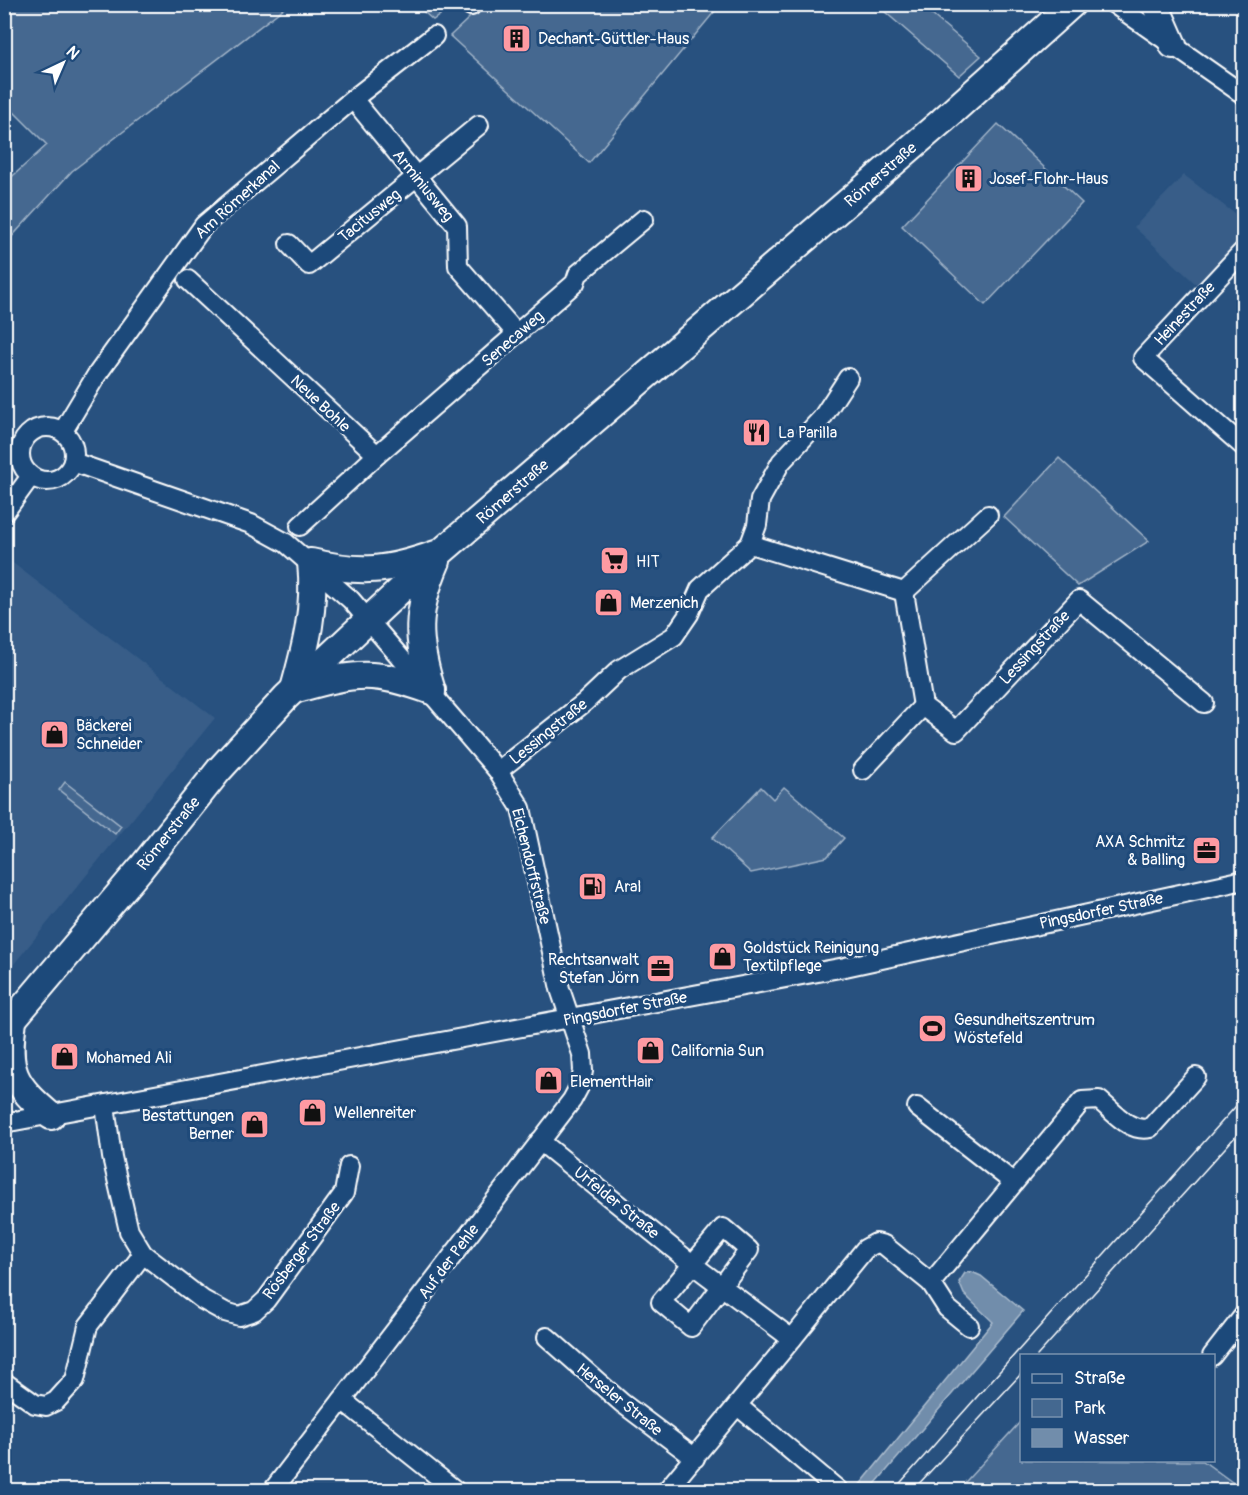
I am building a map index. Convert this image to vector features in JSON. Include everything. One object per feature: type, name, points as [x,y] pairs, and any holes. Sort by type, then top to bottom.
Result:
[{"type":"main road","name":"Römerstraße","points":[[9,1026],[256,726],[293,690],[441,552],[978,89],[1072,4]]},
{"type":"main road","points":[[1155,4],[1173,45]]},
{"type":"main road","points":[[432,692],[393,678],[359,675],[293,690],[311,623],[314,588],[311,562],[346,570],[375,570],[413,562],[441,552]]},
{"type":"main road","points":[[432,692],[421,653],[419,628],[425,589],[441,552]]},
{"type":"main road","points":[[9,1026],[9,1050],[16,1080],[28,1097],[51,1116]]},
{"type":"street","points":[[1114,4],[1244,95]]},
{"type":"street","name":"Am Römerkanal","points":[[63,431],[96,376],[204,225],[353,99],[434,36]]},
{"type":"street","name":"Arminiusweg","points":[[353,99],[457,226],[458,266],[517,334]]},
{"type":"street","name":"Tacitusweg","points":[[290,244],[309,265],[479,125]]},
{"type":"street","name":"Senecaweg","points":[[377,455],[575,283],[578,274],[644,219]]},
{"type":"street","name":"Heinestraße","points":[[1244,250],[1143,358],[1244,447]]},
{"type":"street","name":"Neue Bohle","points":[[189,280],[377,455]]},
{"type":"street","points":[[848,378],[822,418],[781,462],[760,500],[757,525],[750,544],[904,592]]},
{"type":"street","points":[[39,427],[55,427],[63,431],[71,442],[73,462],[63,476],[56,480],[47,481],[31,476],[20,461],[13,440],[39,427]]},
{"type":"street","points":[[300,526],[377,455]]},
{"type":"street","points":[[73,462],[251,524],[286,543],[311,562],[368,620]]},
{"type":"street","points":[[4,513],[31,476]]},
{"type":"street","points":[[904,592],[988,515]]},
{"type":"street","name":"Lessingstraße","points":[[498,771],[585,702],[619,670],[674,636],[689,614],[700,589],[750,544]]},
{"type":"street","points":[[863,770],[923,706],[904,592]]},
{"type":"street","name":"Lessingstraße","points":[[923,706],[956,731],[1078,600],[1204,703]]},
{"type":"street","name":"Eichendorffstraße","points":[[368,620],[498,771],[521,808],[560,989],[571,1018]]},
{"type":"street","name":"Pingsdorfer Straße","points":[[4,1123],[845,967],[1244,880]]},
{"type":"street","name":"Auf der Pehle","points":[[273,1491],[540,1141],[580,1085],[583,1071],[582,1054],[571,1018]]},
{"type":"street","points":[[931,1283],[1082,1101],[1099,1100],[1132,1127],[1141,1130],[1150,1128],[1196,1077]]},
{"type":"street","name":"Rösberger Straße","points":[[105,1106],[112,1157],[129,1231],[143,1254],[203,1300],[225,1312],[239,1316],[254,1311],[266,1300],[344,1193],[349,1166]]},
{"type":"street","points":[[917,1107],[1013,1182]]},
{"type":"street","name":"Urfelder Straße","points":[[540,1141],[692,1264],[792,1339]]},
{"type":"street","points":[[723,1228],[749,1250],[720,1286],[691,1327],[662,1302],[723,1228]]},
{"type":"street","points":[[667,1491],[865,1249],[876,1243],[884,1245],[931,1283],[947,1308],[969,1326]]},
{"type":"street","points":[[4,1382],[35,1404],[46,1406],[56,1401],[75,1380],[88,1326],[143,1254]]},
{"type":"street","points":[[1214,1354],[1244,1315]]},
{"type":"street","name":"Herseler Straße","points":[[547,1337],[622,1403],[695,1458]]},
{"type":"street","points":[[342,1400],[455,1491]]},
{"type":"street","points":[[738,1406],[838,1490]]},
{"type":"shaded area","points":[[1184,175],[1243,220],[1243,237],[1197,285],[1134,227]]},
{"type":"shaded area","points":[[5,557],[215,718],[5,975]]},
{"type":"green space","points":[[5,4],[288,5],[72,171],[5,244],[5,183],[47,145],[5,103]]},
{"type":"green space","points":[[416,5],[454,5],[433,20]]},
{"type":"green space","points":[[483,5],[720,5],[589,163],[450,36]]},
{"type":"green space","points":[[877,5],[920,5],[981,56],[959,76]]},
{"type":"green space","points":[[998,124],[1082,203],[985,305],[902,226]]},
{"type":"green space","points":[[1059,458],[1149,541],[1078,586],[1004,517]]},
{"type":"green space","points":[[65,782],[121,826],[115,834],[59,790]]},
{"type":"green space","points":[[761,787],[773,799],[784,787],[844,838],[827,857],[751,873],[712,838]]},
{"type":"green space","points":[[1020,1422],[1020,1462],[1204,1462],[1243,1490],[958,1490]]},
{"type":"water","points":[[972,1272],[981,1276],[1023,1311],[870,1490],[864,1490],[859,1486],[993,1322],[964,1294],[959,1282],[965,1273]]},
{"type":"tram line","points":[[894,1490],[1244,1097]]},
{"type":"tram line","points":[[1039,1354],[1244,1127]]},
{"type":"tram line","points":[[913,1490],[1020,1375]]},
{"type":"place","name":"Dechant-Güttler-Haus","points":[[517,38]]},
{"type":"place","name":"Josef-Flohr-Haus","points":[[968,178]]},
{"type":"place","name":"La Parilla","points":[[757,432]]},
{"type":"place","name":"HIT","points":[[615,561]]},
{"type":"place","name":"Merzenich","points":[[609,602]]},
{"type":"place","name":"Bäckerei Schneider","points":[[55,734]]},
{"type":"place","name":"AXA Schmitz & Balling","points":[[1206,850]]},
{"type":"place","name":"Aral","points":[[593,886]]},
{"type":"place","name":"Goldstück Reinigung Textilpflege","points":[[722,956]]},
{"type":"place","name":"Rechtsanwalt Stefan Jörn","points":[[660,968]]},
{"type":"place","name":"Gesundheitszentrum Wöstefeld","points":[[933,1028]]},
{"type":"place","name":"California Sun","points":[[650,1050]]},
{"type":"place","name":"Mohamed Ali","points":[[65,1057]]},
{"type":"place","name":"ElementHair","points":[[549,1081]]},
{"type":"place","name":"Wellenreiter","points":[[313,1112]]},
{"type":"place","name":"Bestattungen Berner","points":[[255,1124]]}]
